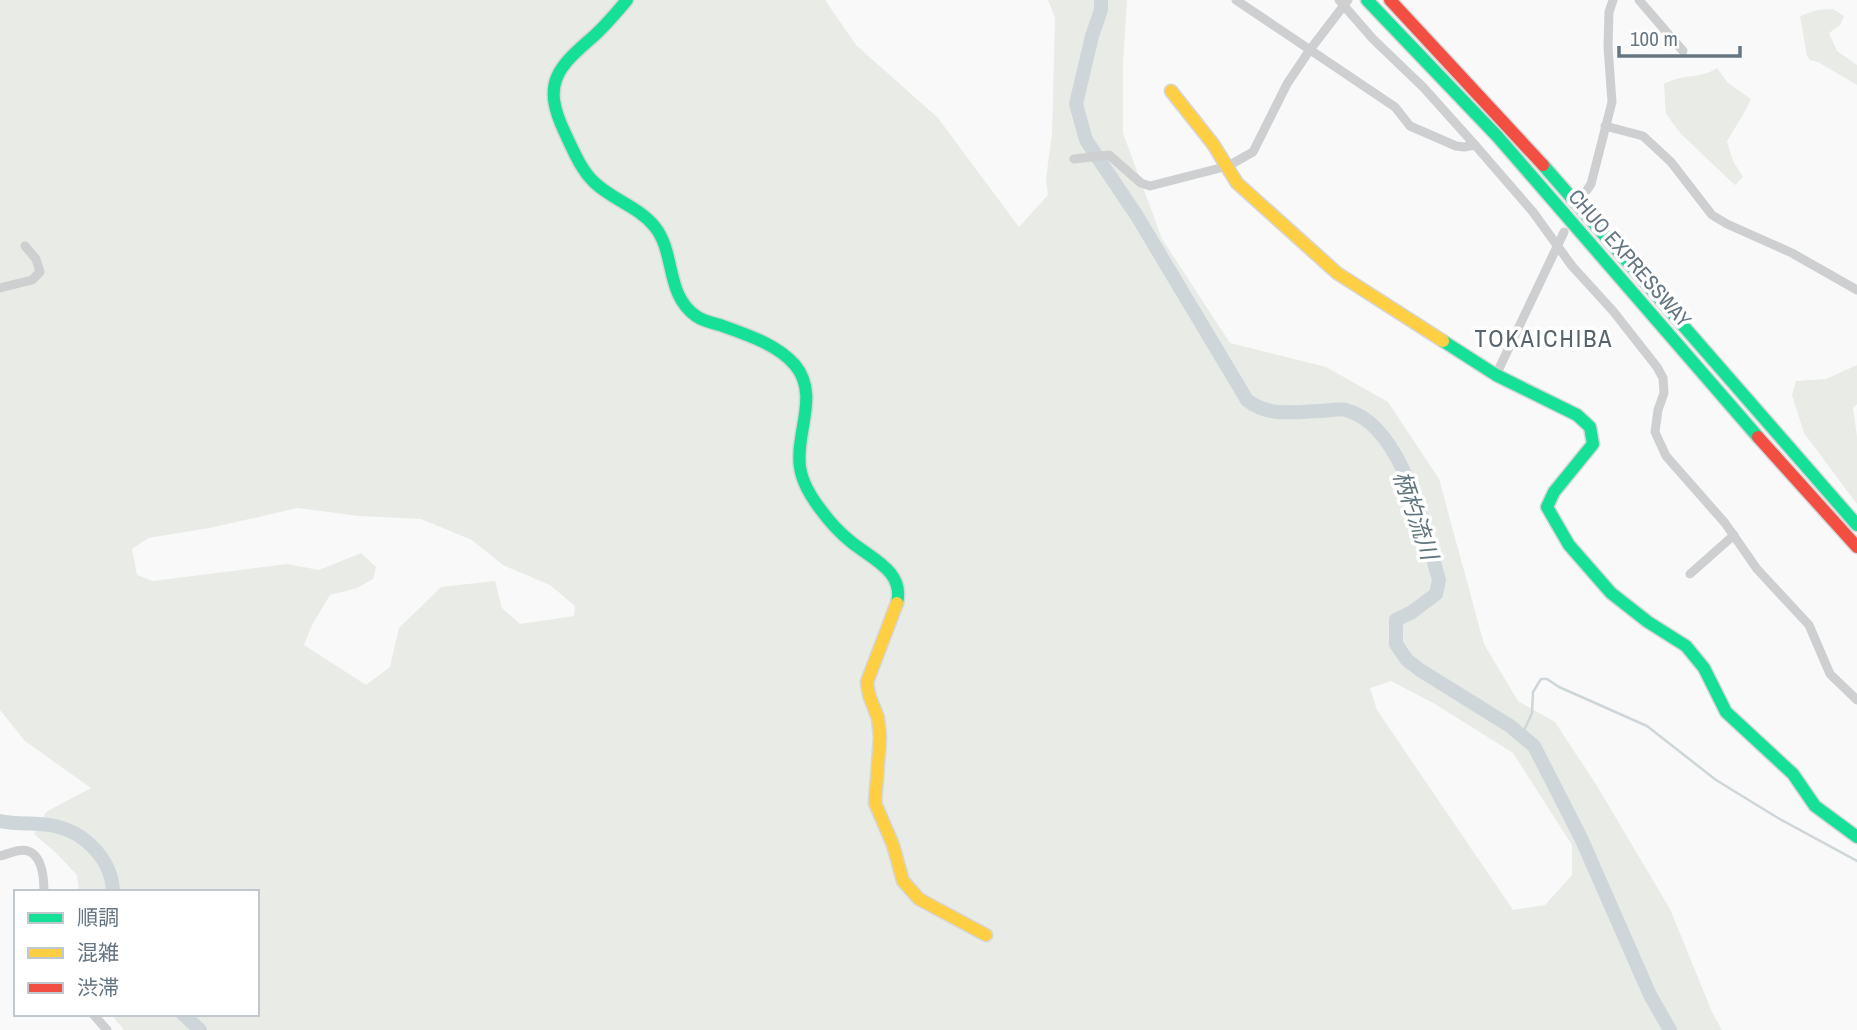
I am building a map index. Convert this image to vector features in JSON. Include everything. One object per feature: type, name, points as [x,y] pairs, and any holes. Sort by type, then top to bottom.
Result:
[{"type":"main road","points":[[627,0],[597,33],[577,49],[558,73],[553,84],[554,96],[565,134],[596,185],[655,226],[663,239],[673,288],[686,309],[697,317],[778,351],[797,368],[807,392],[807,408],[798,456],[803,481],[816,503],[837,529],[889,572],[899,588],[892,618],[876,651],[867,685],[867,693],[879,726],[875,797],[879,817],[892,844],[906,888],[923,901],[986,935]]},
{"type":"main road","name":"CHUO EXPRESSWAY","points":[[1367,0],[1580,228],[1857,547]]},
{"type":"main road","name":"CHUO EXPRESSWAY","points":[[1390,0],[1500,116],[1590,217],[1857,525]]},
{"type":"main road","points":[[1171,91],[1228,166],[1237,183],[1337,273],[1496,375],[1577,415],[1590,427],[1593,444],[1554,492],[1547,507],[1569,545],[1611,593],[1638,615],[1686,646],[1704,668],[1727,712],[1793,774],[1815,806],[1857,837]]},
{"type":"street","points":[[1236,0],[1395,107],[1410,126],[1456,146],[1475,145]]},
{"type":"street","points":[[1587,190],[1591,184],[1612,102],[1613,83],[1608,47],[1609,12],[1613,0]]},
{"type":"street","points":[[1639,0],[1683,51]]},
{"type":"street","points":[[1074,159],[1109,155],[1141,183],[1150,186],[1228,166],[1252,152],[1269,115],[1344,2],[1373,39],[1423,86],[1533,212],[1572,267],[1613,312],[1663,377],[1664,393],[1656,422],[1660,445],[1734,535],[1757,569],[1809,625],[1830,674],[1857,700]]},
{"type":"street","points":[[1605,126],[1643,135],[1671,162],[1712,215],[1792,253],[1857,290]]},
{"type":"street","points":[[1496,375],[1564,232]]},
{"type":"street","points":[[0,288],[32,281],[40,272],[36,259],[25,246]]},
{"type":"street","points":[[1690,575],[1734,535]]},
{"type":"street","points":[[0,856],[27,850],[41,865],[44,890]]},
{"type":"street","points":[[95,1016],[107,1030]]},
{"type":"shaded area","points":[[0,0],[825,0],[856,45],[938,118],[1019,227],[1048,195],[1046,179],[1052,134],[1055,18],[1048,0],[1127,0],[1123,133],[1162,239],[1230,343],[1326,367],[1388,402],[1439,479],[1484,644],[1518,701],[1555,722],[1597,786],[1670,909],[1722,1030],[124,1030],[113,1016],[259,1016],[259,890],[79,890],[77,875],[34,834],[46,812],[91,788],[25,741],[0,710]],"holes":[[[298,508],[359,516],[421,519],[472,540],[503,565],[550,585],[575,606],[574,616],[520,624],[502,608],[495,581],[441,587],[399,628],[390,667],[366,685],[304,645],[312,625],[330,595],[357,588],[373,579],[376,567],[361,553],[319,570],[287,564],[153,581],[137,575],[132,549],[148,538],[209,528]],[[1391,681],[1435,704],[1513,753],[1572,845],[1572,875],[1545,905],[1513,910],[1377,710],[1370,688]]]},
{"type":"shaded area","points":[[1833,9],[1844,16],[1840,25],[1829,33],[1837,51],[1857,65],[1857,85],[1807,56],[1800,16],[1817,10]]},
{"type":"shaded area","points":[[1717,68],[1728,83],[1751,99],[1727,141],[1733,161],[1743,177],[1735,185],[1681,134],[1666,114],[1664,84]]},
{"type":"shaded area","points":[[1857,365],[1857,404],[1853,408],[1857,437],[1857,504],[1804,433],[1792,395],[1796,381],[1826,379]]},
{"type":"waterway","name":"柄杓流川","points":[[1101,0],[1101,10],[1076,104],[1086,140],[1137,216],[1247,400],[1263,409],[1281,412],[1346,410],[1366,420],[1383,436],[1397,457],[1409,482],[1439,580],[1436,594],[1396,620],[1396,644],[1407,660],[1420,670],[1510,726],[1534,746],[1581,838],[1650,995],[1670,1030]]},
{"type":"waterway","points":[[1522,735],[1532,713],[1533,692],[1541,679],[1547,679],[1559,687],[1647,726],[1716,780],[1857,861]]},
{"type":"waterway","points":[[0,821],[55,826],[77,835],[102,859],[108,869],[113,890]]},
{"type":"waterway","points":[[185,1016],[200,1030]]},
{"type":"traffic: fast","points":[[627,0],[562,67],[554,89],[554,101],[565,133],[590,178],[655,227],[666,249],[679,297],[686,307],[702,319],[770,345],[795,365],[806,389],[799,454],[805,484],[817,505],[838,530],[891,574],[896,582],[897,603]]},
{"type":"traffic: fast","points":[[1367,0],[1497,136],[1758,437]]},
{"type":"traffic: fast","points":[[1543,165],[1857,525]]},
{"type":"traffic: fast","points":[[1443,341],[1496,375],[1577,415],[1590,427],[1593,444],[1554,492],[1547,507],[1569,545],[1611,593],[1648,622],[1686,646],[1704,668],[1726,712],[1793,774],[1815,806],[1857,837]]},
{"type":"traffic: slow","points":[[1171,91],[1213,144],[1237,183],[1337,273],[1443,341]]},
{"type":"traffic: slow","points":[[897,603],[867,682],[878,718],[880,738],[875,803],[893,845],[903,881],[919,899],[986,935]]},
{"type":"traffic: jam","points":[[1390,0],[1543,165]]},
{"type":"traffic: jam","points":[[1758,437],[1857,547]]},
{"type":"district","name":"TOKAICHIBA","points":[[1544,338]]}]
